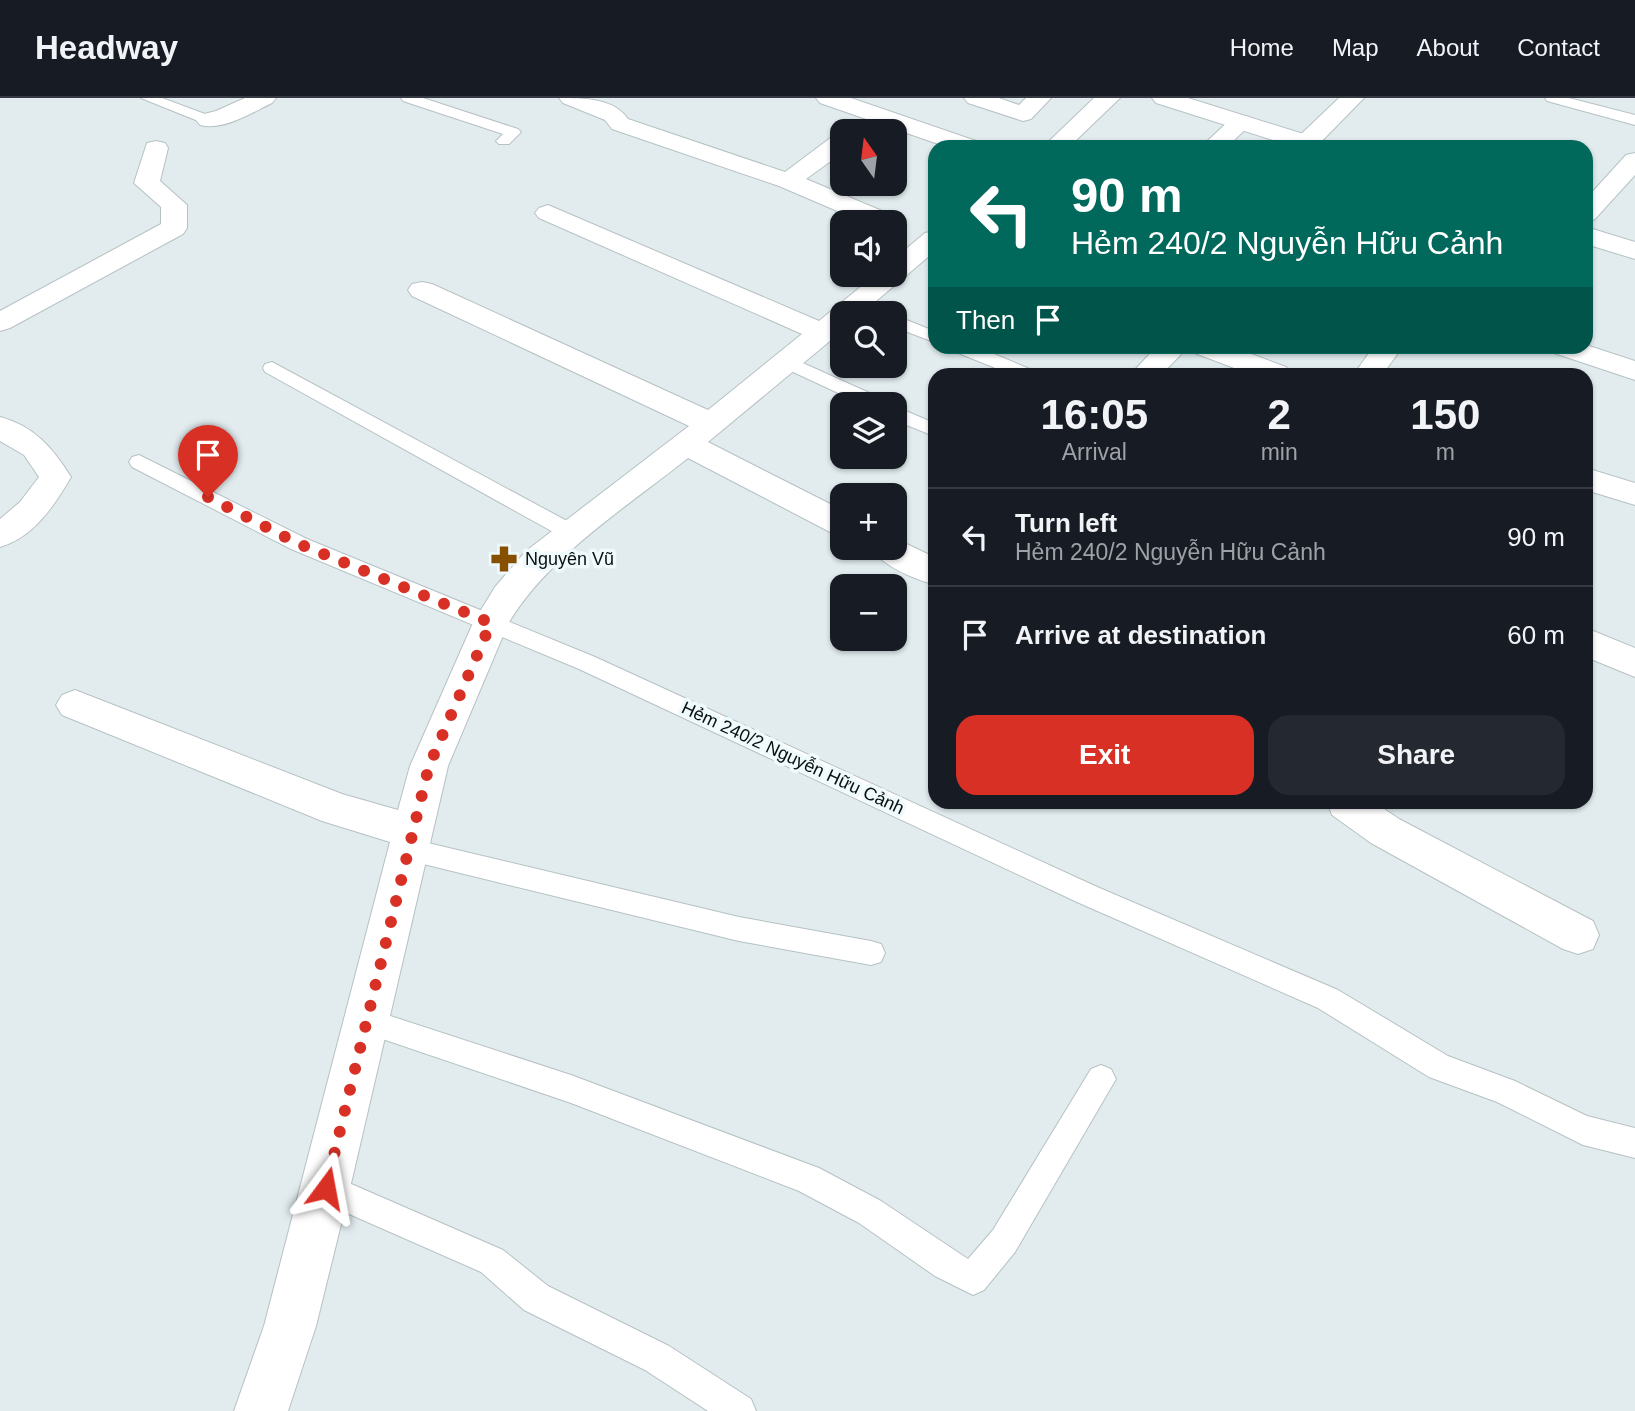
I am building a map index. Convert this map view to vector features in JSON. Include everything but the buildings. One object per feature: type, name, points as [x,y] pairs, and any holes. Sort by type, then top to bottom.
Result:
[{"type":"street","points":[[208,120],[223,117],[264,98]]},
{"type":"street","points":[[571,98],[614,115],[620,124],[788,181],[857,210]]},
{"type":"street","points":[[828,98],[949,140]]},
{"type":"street","points":[[872,119],[901,98]]},
{"type":"street","points":[[976,98],[1023,114],[1040,98]]},
{"type":"street","points":[[1063,140],[1108,98]]},
{"type":"street","points":[[1164,98],[1298,140]]},
{"type":"street","points":[[1318,140],[1352,98]]},
{"type":"street","points":[[1221,140],[1241,122]]},
{"type":"street","points":[[0,322],[174,228],[174,205],[147,183],[156,148]]},
{"type":"street","points":[[788,181],[830,150]]},
{"type":"street","points":[[1593,206],[1635,160]]},
{"type":"street","points":[[548,213],[830,309]]},
{"type":"street","points":[[907,231],[928,239]]},
{"type":"street","points":[[1593,237],[1635,251]]},
{"type":"street","points":[[907,262],[928,245]]},
{"type":"street","points":[[865,301],[879,287]]},
{"type":"street","points":[[422,290],[697,434],[830,517]]},
{"type":"street","points":[[261,1411],[290,1326],[326,1188],[429,766],[491,623],[521,579],[538,560],[785,361],[830,329]]},
{"type":"street","points":[[1151,368],[1166,354]]},
{"type":"street","points":[[1223,354],[1260,368]]},
{"type":"street","points":[[1585,354],[1635,371]]},
{"type":"street","points":[[0,427],[35,449],[55,477],[42,500],[15,526],[0,535]]},
{"type":"street","points":[[1593,481],[1635,494]]},
{"type":"street","points":[[907,558],[928,569]]},
{"type":"street","points":[[1593,645],[1635,663]]},
{"type":"street","points":[[75,705],[409,840]]},
{"type":"street","points":[[1355,809],[1385,831],[1578,935]]},
{"type":"lane","points":[[148,98],[208,120]]},
{"type":"lane","points":[[408,98],[513,132],[504,141]]},
{"type":"lane","points":[[1552,98],[1635,120]]},
{"type":"lane","points":[[907,326],[928,334]]},
{"type":"lane","points":[[977,354],[1011,368]]},
{"type":"lane","points":[[785,361],[852,392]]},
{"type":"lane","points":[[272,368],[572,533]]},
{"type":"lane","points":[[907,418],[928,427]]},
{"type":"lane","name":"Hẻm 240/2 Nguyễn Hữu Cảnh","points":[[139,462],[299,544],[600,669],[1086,894],[1328,999],[1439,1067],[1505,1091],[1583,1130],[1635,1143]]},
{"type":"lane","points":[[409,840],[739,929],[871,953]]},
{"type":"lane","points":[[366,1021],[571,1089],[808,1179],[870,1212],[946,1265],[973,1279],[1004,1241],[1101,1079]]},
{"type":"lane","points":[[326,1188],[492,1261],[536,1298],[657,1358],[739,1411]]},
{"type":"place","name":"Nguyên Vũ","points":[[504,559]]},
{"type":"route","points":[[208,497],[299,544],[491,623],[429,766],[326,1188]]}]
